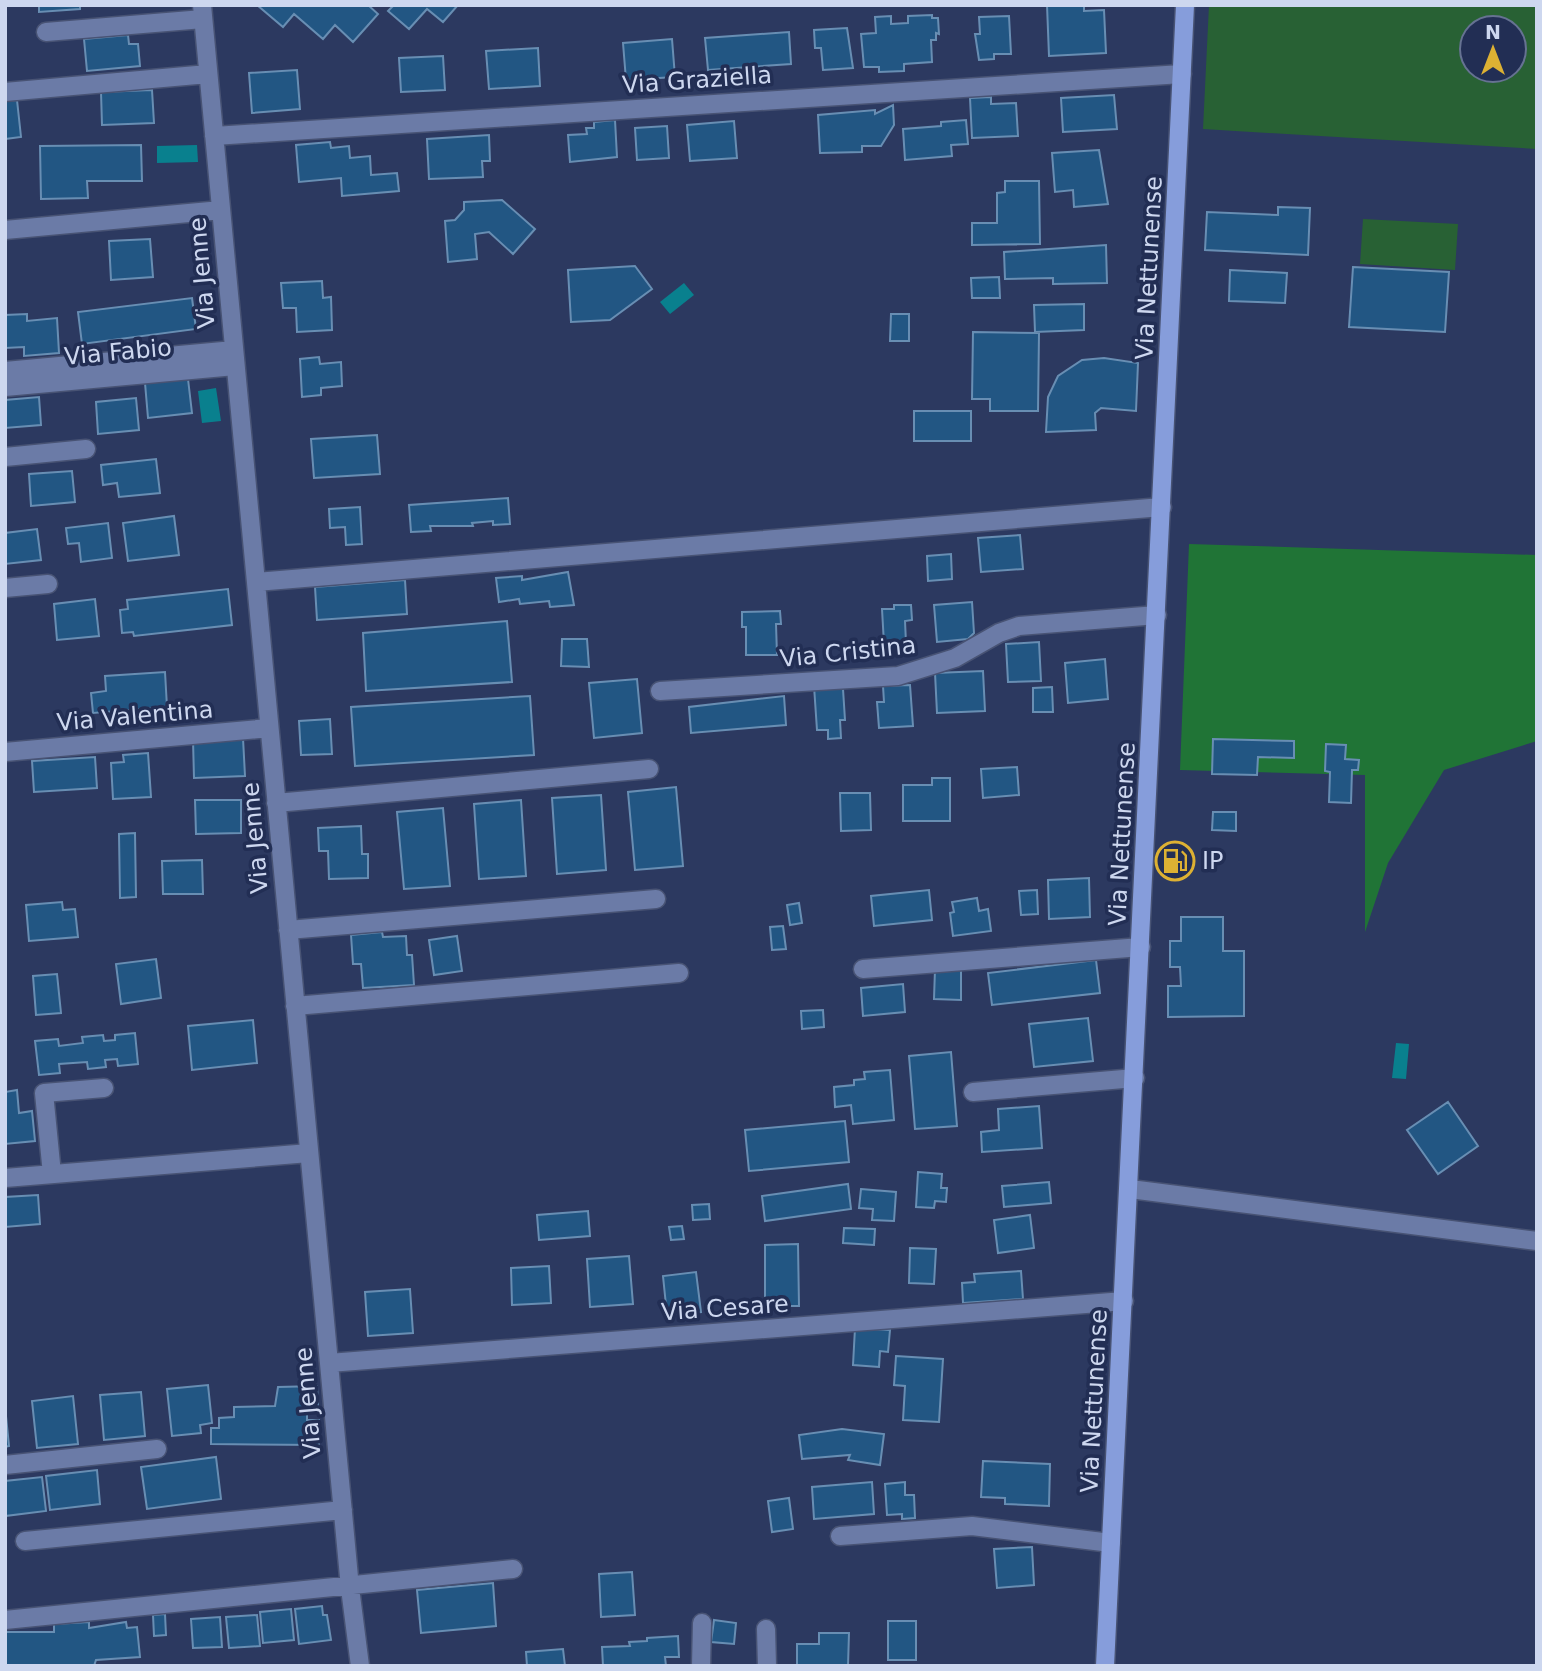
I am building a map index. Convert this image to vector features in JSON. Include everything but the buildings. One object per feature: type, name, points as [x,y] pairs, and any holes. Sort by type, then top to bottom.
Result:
[{"type":"main road","name":"Via Nettunense","points":[[1105,1666],[1185,5]]},
{"type":"street","points":[[46,32],[202,12]]},
{"type":"street","name":"Via Jenne","points":[[202,12],[350,1588],[360,1666]]},
{"type":"street","points":[[5,92],[208,74]]},
{"type":"street","name":"Via Graziella","points":[[214,135],[1182,74]]},
{"type":"street","points":[[5,230],[221,210]]},
{"type":"street","points":[[5,371],[235,358]]},
{"type":"street","name":"Via Fabio","points":[[5,387],[235,358]]},
{"type":"street","points":[[5,457],[86,449]]},
{"type":"street","points":[[256,582],[1162,507]]},
{"type":"street","points":[[5,588],[48,584]]},
{"type":"street","name":"Via Cristina","points":[[660,691],[890,677],[936,666],[999,633],[1019,626],[1157,615]]},
{"type":"street","name":"Via Valentina","points":[[5,752],[269,728]]},
{"type":"street","points":[[276,803],[649,769]]},
{"type":"street","points":[[288,930],[656,899]]},
{"type":"street","points":[[863,970],[1141,947]]},
{"type":"street","points":[[296,1006],[679,973]]},
{"type":"street","points":[[973,1092],[1135,1079]]},
{"type":"street","points":[[52,1174],[44,1093],[104,1088]]},
{"type":"street","points":[[5,1178],[309,1153]]},
{"type":"street","points":[[1130,1189],[1537,1241]]},
{"type":"street","name":"Via Cesare","points":[[329,1363],[1124,1301]]},
{"type":"street","points":[[5,1465],[157,1449]]},
{"type":"street","points":[[25,1541],[343,1510]]},
{"type":"street","points":[[839,1536],[972,1527],[1111,1543]]},
{"type":"street","points":[[5,1620],[513,1570]]},
{"type":"street","points":[[701,1666],[702,1623]]},
{"type":"street","points":[[766,1629],[766,1666]]},
{"type":"shaded area","points":[[1209,5],[1537,5],[1537,149],[1203,129]]},
{"type":"shaded area","points":[[197,145],[198,162],[157,163],[157,146]]},
{"type":"shaded area","points":[[1363,219],[1458,224],[1455,270],[1360,264]]},
{"type":"shaded area","points":[[684,283],[694,295],[670,314],[660,302]]},
{"type":"shaded area","points":[[216,388],[221,421],[202,423],[198,391]]},
{"type":"shaded area","points":[[1396,1043],[1409,1044],[1406,1079],[1392,1078]]},
{"type":"green space","points":[[1189,544],[1537,555],[1537,741],[1444,770],[1388,863],[1365,932],[1365,775],[1180,770]]},
{"type":"place","name":"IP","points":[[1175,861]]}]
